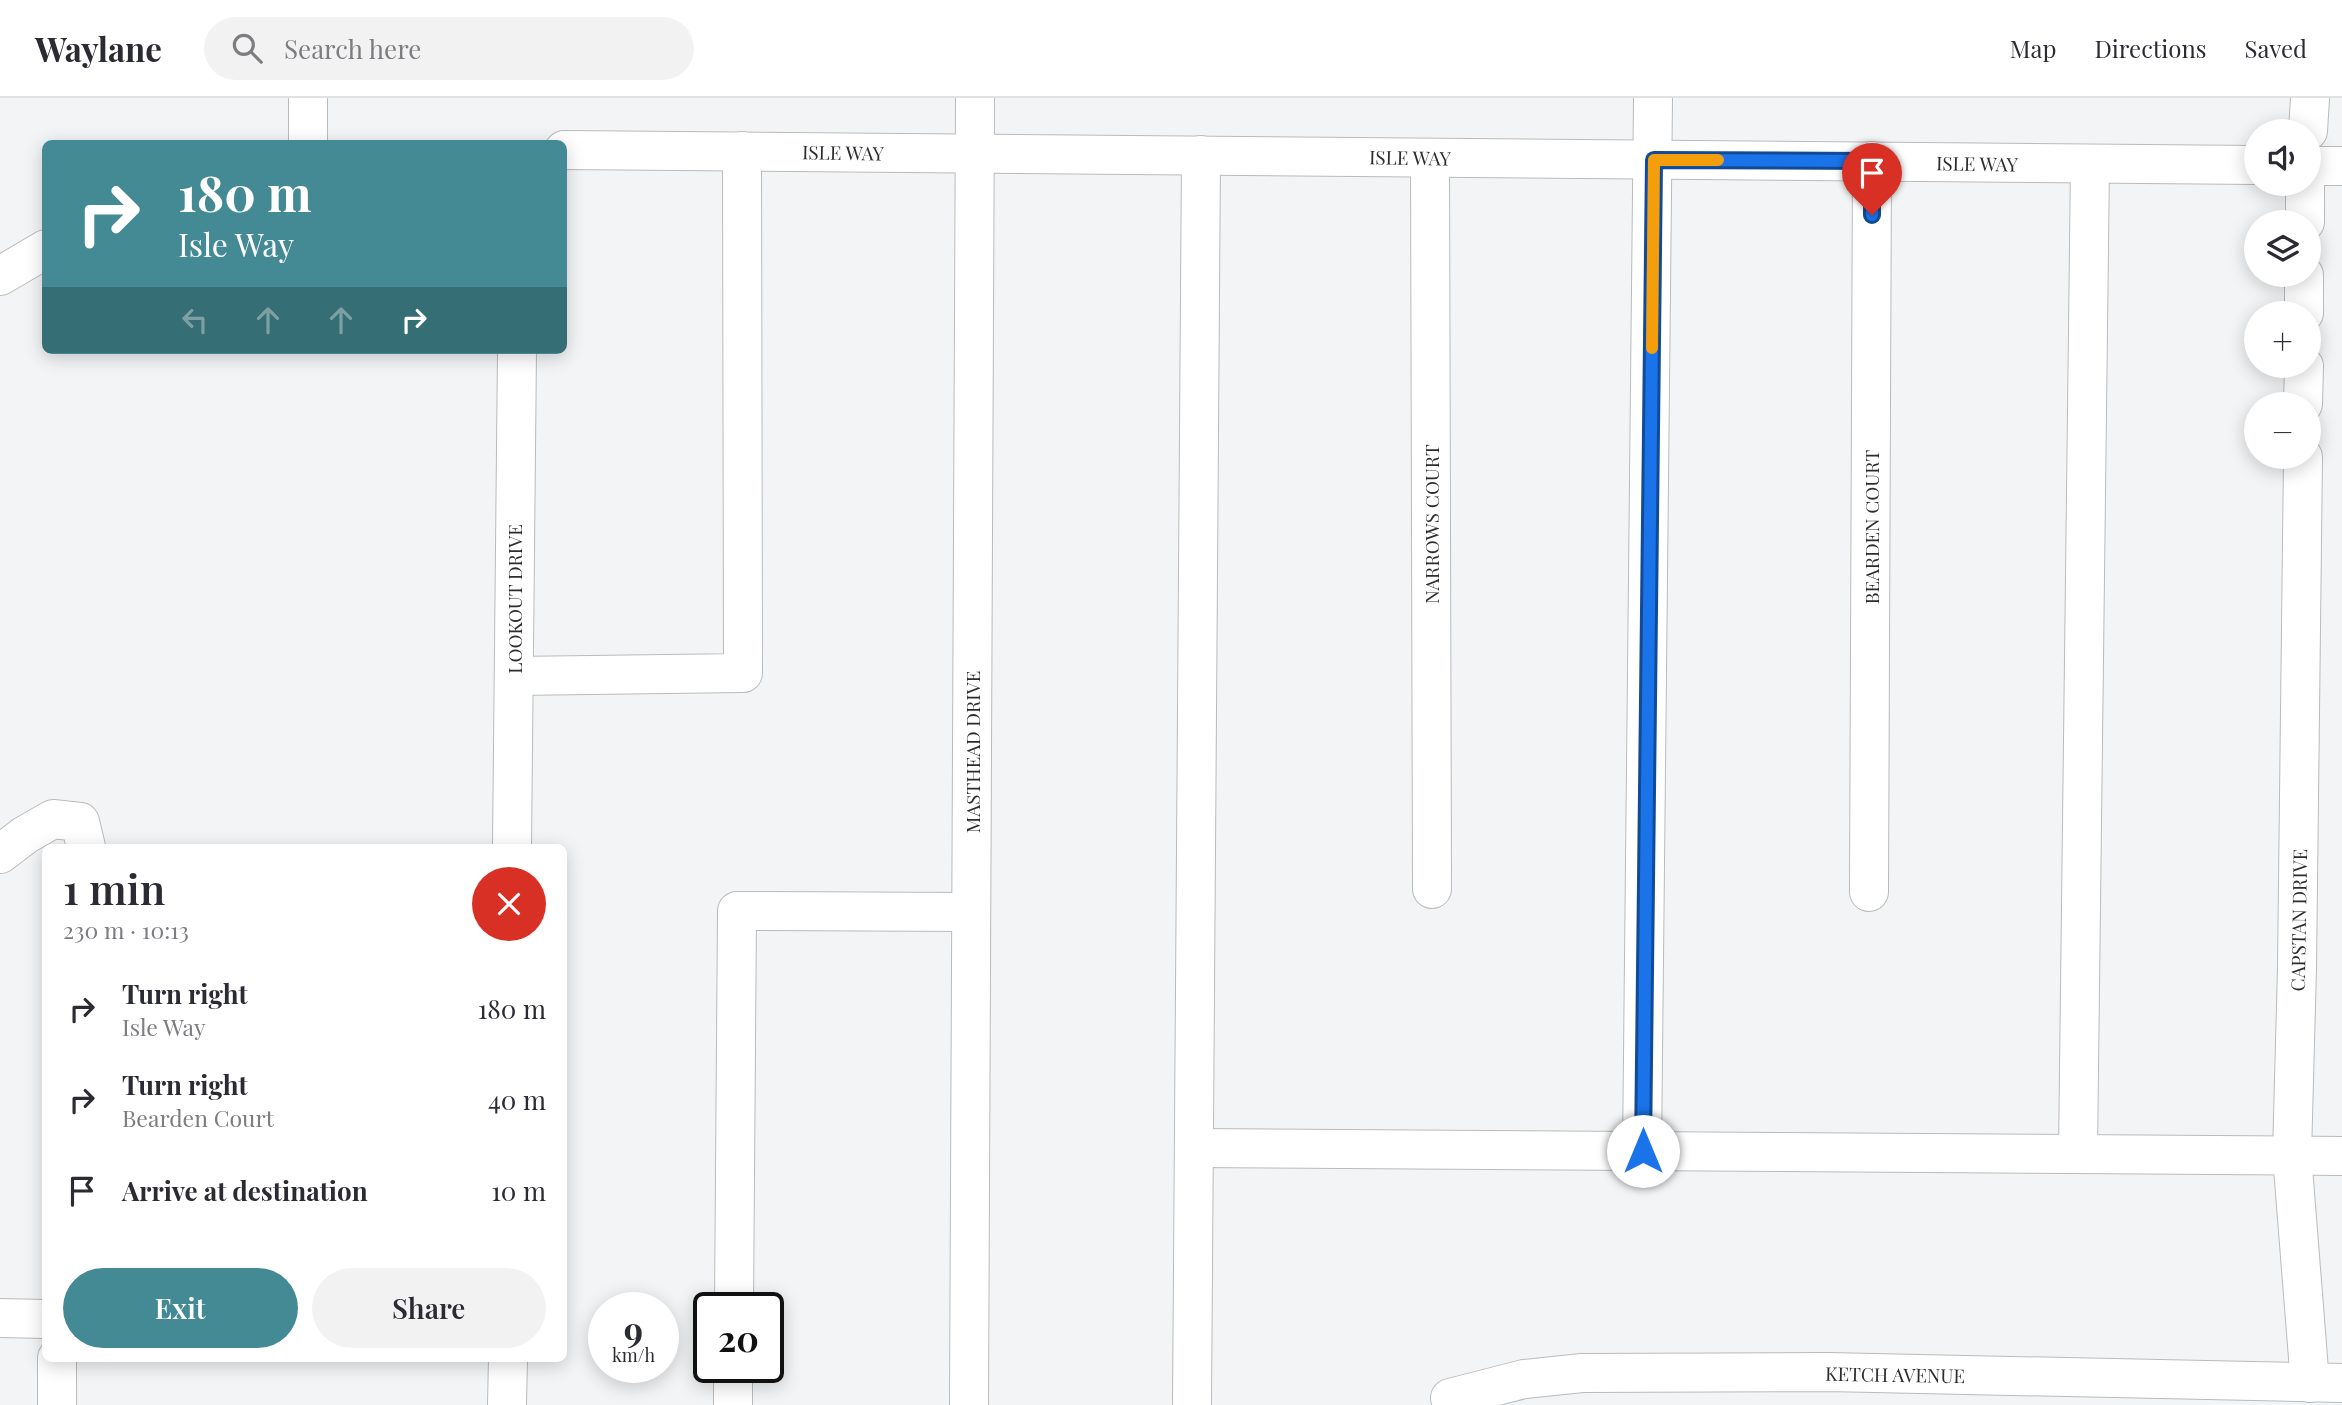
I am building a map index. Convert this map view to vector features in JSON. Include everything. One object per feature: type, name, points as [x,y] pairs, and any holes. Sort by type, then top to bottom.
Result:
[{"type":"street","points":[[308,98],[308,140]]},
{"type":"street","name":"MASTHEAD DRIVE","points":[[969,1405],[975,98]]},
{"type":"street","points":[[1643,1151],[1653,98]]},
{"type":"street","points":[[2309,119],[2310,98]]},
{"type":"street","name":"ISLE WAY","points":[[567,150],[2244,165]]},
{"type":"street","points":[[514,676],[743,673],[742,151]]},
{"type":"street","points":[[1192,1405],[1202,155]]},
{"type":"street","name":"NARROWS COURT","points":[[1430,158],[1432,889]]},
{"type":"street","name":"BEARDEN COURT","points":[[1869,892],[1872,161]]},
{"type":"street","points":[[2078,1153],[2090,164]]},
{"type":"street","points":[[2321,166],[2342,166]]},
{"type":"street","points":[[0,276],[42,251]]},
{"type":"street","name":"LOOKOUT DRIVE","points":[[512,844],[517,354]]},
{"type":"street","name":"CAPSTAN DRIVE","points":[[2303,469],[2292,1155],[2326,1383]]},
{"type":"street","points":[[0,854],[53,819],[83,834]]},
{"type":"street","points":[[734,1292],[737,911],[971,912]]},
{"type":"street","points":[[1194,1148],[2342,1156]]},
{"type":"street","points":[[0,1318],[42,1319]]},
{"type":"street","points":[[57,1362],[57,1405]]},
{"type":"street","points":[[507,1405],[508,1362]]},
{"type":"street","name":"KETCH AVENUE","points":[[1450,1398],[1524,1379],[1582,1373],[1648,1389],[1828,1372],[2326,1383]]},
{"type":"street","points":[[733,1383],[733,1405]]},
{"type":"slow traffic","points":[[1652,348],[1654,160],[1718,160]]},
{"type":"route","points":[[1643,1151],[1654,160],[1872,161],[1872,215]]}]
